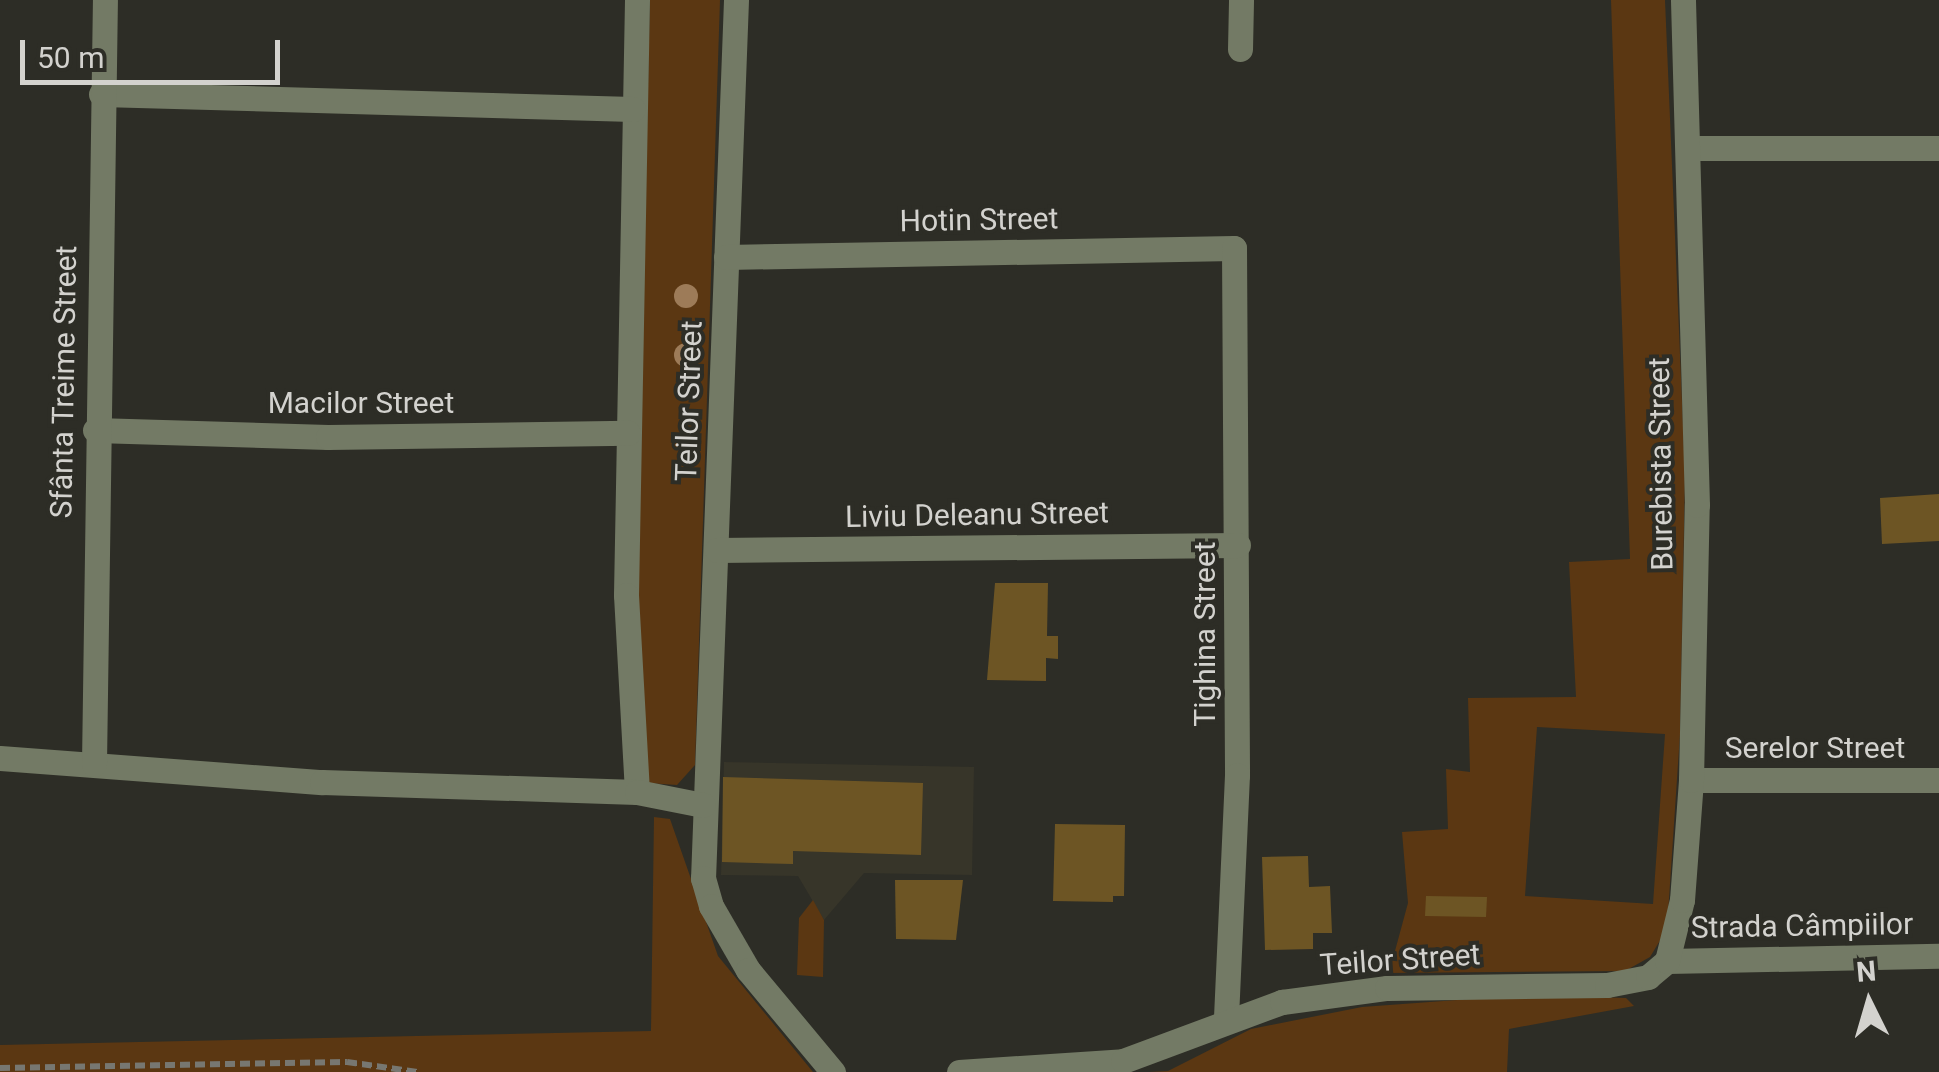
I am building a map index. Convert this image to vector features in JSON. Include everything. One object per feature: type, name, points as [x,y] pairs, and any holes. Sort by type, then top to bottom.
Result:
[{"type":"street","name":"Sfânta Treime Street","points":[[94,764],[95,430],[104,0]]},
{"type":"street","points":[[637,0],[626,595],[638,792]]},
{"type":"street","name":"Teilor Street","points":[[736,0],[703,878],[711,906],[748,970],[832,1072]]},
{"type":"street","points":[[1240,49],[1241,0]]},
{"type":"street","name":"Burebista Street","points":[[1683,0],[1697,504],[1691,780]]},
{"type":"street","points":[[102,94],[634,109]]},
{"type":"street","points":[[1688,148],[1939,148]]},
{"type":"street","name":"Hotin Street","points":[[726,257],[1234,248]]},
{"type":"street","name":"Tighina Street","points":[[1226,1018],[1238,775],[1234,248]]},
{"type":"street","name":"Macilor Street","points":[[95,430],[328,437],[628,433]]},
{"type":"street","name":"Liviu Deleanu Street","points":[[717,550],[1238,545]]},
{"type":"street","points":[[0,758],[322,782],[638,792],[703,805]]},
{"type":"street","points":[[1667,961],[1682,900],[1691,780]]},
{"type":"street","name":"Serelor Street","points":[[1691,780],[1939,780]]},
{"type":"street","name":"Strada Câmpiilor","points":[[1667,961],[1939,956]]},
{"type":"street","name":"Teilor Street","points":[[959,1072],[1123,1061],[1182,1042],[1226,1018],[1282,1002],[1387,988],[1607,985],[1648,977],[1667,961]]},
{"type":"path","points":[[0,1068],[347,1062],[417,1072]]},
{"type":"shaded area","points":[[650,0],[720,0],[695,765],[677,785],[648,783],[641,700],[637,556]]},
{"type":"shaded area","points":[[1611,0],[1665,0],[1685,473],[1680,734],[1667,929],[1650,957],[1625,971],[1389,973],[1408,903],[1402,832],[1448,829],[1446,769],[1470,772],[1468,698],[1576,697],[1569,562],[1630,559]],"holes":[[[1537,727],[1665,734],[1653,904],[1525,896]]]},
{"type":"shaded area","points":[[724,762],[974,767],[972,875],[864,873],[824,920],[798,876],[721,875]]},
{"type":"shaded area","points":[[654,817],[670,819],[718,956],[813,1072],[0,1072],[0,1045],[651,1031]]},
{"type":"shaded area","points":[[813,900],[824,920],[823,977],[797,975],[799,918]]},
{"type":"shaded area","points":[[1525,995],[1626,998],[1634,1006],[1509,1029],[1507,1072],[1149,1072],[1168,1071],[1251,1029],[1362,1007]]},
{"type":"building","points":[[1939,494],[1939,541],[1882,544],[1880,498]]},
{"type":"building","points":[[995,583],[1048,583],[1047,636],[1058,636],[1058,659],[1046,658],[1046,681],[987,680]]},
{"type":"building","points":[[723,777],[923,783],[921,855],[793,851],[793,864],[722,862]]},
{"type":"building","points":[[1055,824],[1125,825],[1124,896],[1113,896],[1113,902],[1053,901]]},
{"type":"building","points":[[1308,856],[1309,887],[1330,886],[1332,933],[1313,933],[1313,949],[1265,950],[1262,857]]},
{"type":"building","points":[[895,880],[963,880],[956,940],[896,939]]},
{"type":"building","points":[[1426,896],[1487,897],[1486,917],[1425,916]]}]
